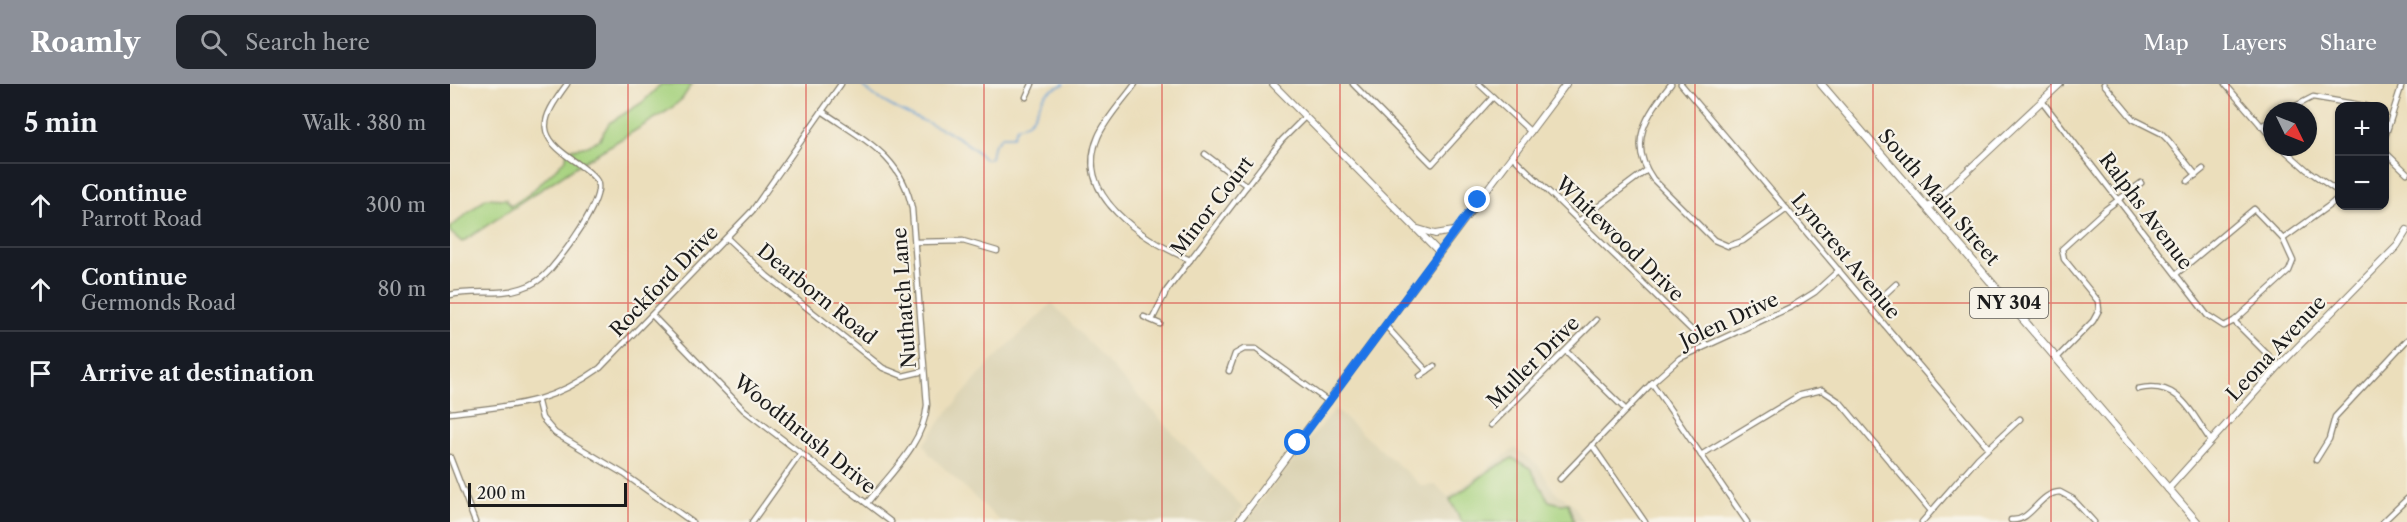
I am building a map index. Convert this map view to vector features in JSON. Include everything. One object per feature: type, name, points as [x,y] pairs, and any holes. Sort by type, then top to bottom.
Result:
[{"type":"main road","name":"South Main Street","points":[[1821,84],[2197,522]]},
{"type":"street","points":[[450,295],[521,289],[536,282],[549,271],[593,208],[599,196],[598,183],[591,173],[550,143],[545,133],[544,121],[549,109],[567,84]]},
{"type":"street","name":"Rockford Drive","points":[[450,413],[538,402],[579,383],[600,368],[727,238],[771,187],[841,84]]},
{"type":"street","points":[[1026,97],[1032,84]]},
{"type":"street","points":[[1135,84],[1098,137],[1092,159],[1093,172],[1108,202],[1128,222],[1157,244],[1190,260]]},
{"type":"street","points":[[1273,84],[1439,252]]},
{"type":"street","points":[[1353,84],[1432,164],[1493,97]]},
{"type":"street","points":[[1479,84],[1531,132]]},
{"type":"street","points":[[1238,522],[1566,84]]},
{"type":"street","points":[[1671,84],[1642,125],[1642,150],[1647,171],[1714,240],[1728,246],[1743,241],[1786,209]]},
{"type":"street","name":"Lyncrest Avenue","points":[[1682,84],[1988,447]]},
{"type":"street","points":[[1928,208],[2060,84]]},
{"type":"street","points":[[2104,84],[2133,119],[2168,140],[2196,175]]},
{"type":"street","points":[[2226,84],[2261,126]]},
{"type":"street","points":[[2389,124],[2402,84]]},
{"type":"street","points":[[2303,102],[2313,97],[2342,102]]},
{"type":"street","name":"Ralphs Avenue","points":[[2042,101],[2216,323],[2224,326],[2234,321]]},
{"type":"street","name":"Nuthatch Lane","points":[[822,111],[894,164],[909,193],[915,242],[926,422],[916,440],[867,503]]},
{"type":"street","name":"Minor Court","points":[[1152,320],[1162,296],[1282,140],[1305,117]]},
{"type":"street","points":[[1204,154],[1247,186]]},
{"type":"street","points":[[2389,155],[2407,172]]},
{"type":"street","name":"Whitewood Drive","points":[[1512,156],[1707,345]]},
{"type":"street","points":[[2291,156],[2335,190]]},
{"type":"street","points":[[2188,181],[2203,169]]},
{"type":"street","points":[[1580,220],[1647,171]]},
{"type":"street","points":[[2056,358],[2092,321],[2099,310],[2098,301],[2064,259],[2062,249],[2119,199],[2141,183]]},
{"type":"street","points":[[2283,239],[2335,200]]},
{"type":"street","points":[[2176,274],[2254,209],[2283,239],[2291,254],[2292,266],[2234,321],[2279,366]]},
{"type":"street","points":[[1412,225],[1436,234],[1449,233],[1457,228]]},
{"type":"street","name":"Leona Avenue","points":[[2168,489],[2279,366],[2397,246],[2407,230]]},
{"type":"street","name":"Dearborn Road","points":[[727,238],[767,276],[883,368],[903,376],[924,371]]},
{"type":"street","points":[[915,242],[963,241],[997,251]]},
{"type":"street","name":"Jolen Drive","points":[[1560,478],[1652,383],[1680,358],[1797,304],[1839,270]]},
{"type":"street","points":[[1870,307],[1896,284]]},
{"type":"street","name":"Woodthrush Drive","points":[[652,315],[744,410],[891,522]]},
{"type":"street","points":[[1144,317],[1160,324]]},
{"type":"street","name":"Muller Drive","points":[[1491,425],[1596,320]]},
{"type":"street","points":[[1386,326],[1427,371]]},
{"type":"street","points":[[2316,460],[2329,439],[2335,417],[2407,340]]},
{"type":"street","points":[[1229,371],[1234,354],[1247,348],[1256,349],[1329,402]]},
{"type":"street","points":[[1566,351],[1626,410]]},
{"type":"street","points":[[1420,376],[1434,366]]},
{"type":"street","points":[[1652,383],[1747,522]]},
{"type":"street","points":[[2138,389],[2150,386],[2169,388],[2177,394],[2211,441]]},
{"type":"street","points":[[1701,455],[1800,395],[1822,390],[1840,402],[1931,511]]},
{"type":"street","points":[[538,402],[542,418],[555,433],[624,474],[692,522]]},
{"type":"street","points":[[1922,522],[1988,447],[2020,419]]},
{"type":"street","points":[[1592,445],[1645,522]]},
{"type":"street","points":[[752,522],[801,453]]},
{"type":"street","points":[[450,457],[475,522]]},
{"type":"street","points":[[2010,520],[2024,518],[2046,496],[2060,492],[2073,500],[2094,522]]},
{"type":"street","points":[[2383,522],[2407,499]]},
{"type":"shaded area","points":[[1052,303],[1243,508],[1232,522],[1001,522],[929,454],[924,444],[944,416],[991,362]]},
{"type":"shaded area","points":[[1335,409],[1422,486],[1436,485],[1448,497],[1515,448],[1538,465],[1554,491],[1573,504],[1584,522],[1244,522]]},
{"type":"green space","points":[[661,84],[692,84],[682,99],[669,110],[575,167],[462,242],[450,232],[450,228],[486,198],[506,199],[511,206],[529,194],[566,159],[567,150],[588,146],[600,139],[609,123],[643,102]]},
{"type":"green space","points":[[1512,458],[1530,468],[1549,501],[1568,503],[1574,522],[1462,522],[1450,500],[1489,471]]},
{"type":"waterway","points":[[861,84],[890,106],[956,136],[984,159],[991,158],[993,146],[1002,136],[1013,136],[1017,127],[1030,121],[1047,93],[1064,84]]},
{"type":"route","points":[[1298,443],[1478,200]]}]
